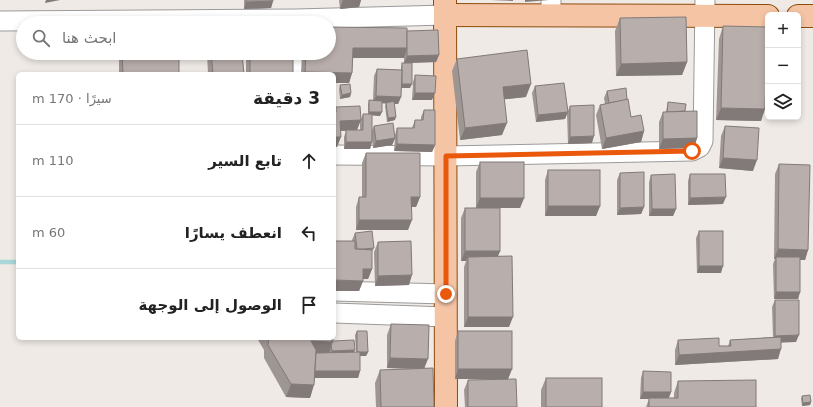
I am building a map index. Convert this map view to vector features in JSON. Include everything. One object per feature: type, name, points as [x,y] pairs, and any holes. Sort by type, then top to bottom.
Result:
[{"type":"main road","points":[[446,407],[446,8],[704,8],[765,16]]},
{"type":"main road","points":[[801,16],[813,16]]},
{"type":"street","points":[[336,18],[446,8]]},
{"type":"street","points":[[336,155],[446,156],[692,151],[700,147],[703,141],[704,8]]},
{"type":"street","points":[[0,21],[16,21]]},
{"type":"street","points":[[294,72],[295,60]]},
{"type":"street","points":[[336,292],[446,294]]},
{"type":"street","points":[[336,313],[446,317]]},
{"type":"building","points":[[246,0],[273,0],[273,1],[246,2]]},
{"type":"building","points":[[686,17],[687,62],[621,64],[620,18]]},
{"type":"building","points":[[723,26],[765,27],[765,109],[721,108]]},
{"type":"building","points":[[336,27],[407,28],[407,48],[353,48],[352,73],[305,72],[306,60],[336,60]]},
{"type":"building","points":[[438,30],[439,55],[407,56],[407,31]]},
{"type":"building","points":[[527,50],[531,84],[503,87],[507,123],[465,128],[457,59]]},
{"type":"building","points":[[122,60],[179,60],[179,72],[123,72]]},
{"type":"building","points":[[212,60],[243,60],[244,72],[213,72]]},
{"type":"building","points":[[250,60],[293,60],[293,72],[250,72]]},
{"type":"building","points":[[402,63],[412,63],[412,84],[402,84]]},
{"type":"building","points":[[377,69],[402,70],[401,97],[376,96]]},
{"type":"building","points":[[415,75],[436,76],[435,93],[415,93]]},
{"type":"building","points":[[564,83],[568,112],[538,115],[535,86]]},
{"type":"building","points":[[350,84],[351,93],[342,95],[340,85]]},
{"type":"building","points":[[626,88],[627,100],[609,103],[607,91]]},
{"type":"building","points":[[628,99],[631,117],[641,115],[644,131],[606,138],[600,105]]},
{"type":"building","points":[[369,100],[382,101],[382,112],[369,112]]},
{"type":"building","points":[[394,101],[396,117],[388,118],[386,103]]},
{"type":"building","points":[[668,102],[686,104],[685,111],[667,112]]},
{"type":"building","points":[[594,105],[594,136],[570,137],[570,106]]},
{"type":"building","points":[[360,106],[361,120],[340,121],[341,137],[336,137],[336,107]]},
{"type":"building","points":[[424,110],[435,110],[435,145],[397,144],[397,128],[414,128],[415,120],[423,120]]},
{"type":"building","points":[[697,111],[697,138],[663,139],[663,112]]},
{"type":"building","points":[[363,114],[372,114],[372,142],[346,142],[346,130],[363,130]]},
{"type":"building","points":[[393,123],[395,138],[376,141],[374,126]]},
{"type":"building","points":[[725,126],[759,128],[757,160],[723,158]]},
{"type":"building","points":[[366,153],[420,153],[420,197],[411,197],[412,220],[359,220],[359,197],[366,197]]},
{"type":"building","points":[[480,162],[524,162],[524,198],[480,198]]},
{"type":"building","points":[[779,164],[810,165],[808,250],[778,249]]},
{"type":"building","points":[[548,170],[600,170],[600,206],[548,206]]},
{"type":"building","points":[[644,172],[644,207],[620,208],[620,173]]},
{"type":"building","points":[[675,174],[676,209],[652,209],[651,175]]},
{"type":"building","points":[[690,174],[725,174],[726,197],[690,198]]},
{"type":"building","points":[[465,208],[500,208],[500,251],[465,251]]},
{"type":"building","points":[[372,231],[374,248],[357,249],[355,233]]},
{"type":"building","points":[[699,231],[723,231],[723,266],[699,266]]},
{"type":"building","points":[[336,241],[355,241],[355,249],[372,250],[372,269],[363,269],[363,281],[336,280]]},
{"type":"building","points":[[411,241],[412,275],[378,276],[378,242]]},
{"type":"building","points":[[512,256],[513,317],[468,317],[468,257]]},
{"type":"building","points":[[776,257],[800,257],[800,292],[776,292]]},
{"type":"building","points":[[775,300],[799,300],[799,335],[775,336]]},
{"type":"building","points":[[391,324],[429,325],[428,359],[390,358]]},
{"type":"building","points":[[357,331],[367,331],[368,352],[357,352]]},
{"type":"building","points":[[458,331],[512,331],[512,369],[458,369]]},
{"type":"building","points":[[781,337],[781,349],[679,355],[678,340],[719,338],[719,346],[731,346],[730,340]]},
{"type":"building","points":[[269,340],[333,340],[330,342],[311,341],[316,350],[314,385],[291,384],[268,345]]},
{"type":"building","points":[[354,340],[355,350],[332,351],[331,345],[333,341]]},
{"type":"building","points":[[360,352],[360,371],[315,371],[316,353]]},
{"type":"building","points":[[433,368],[434,407],[381,407],[380,370]]},
{"type":"building","points":[[643,371],[671,372],[671,392],[643,392]]},
{"type":"building","points":[[546,378],[602,378],[602,407],[546,407]]},
{"type":"building","points":[[516,379],[517,407],[468,407],[468,380]]},
{"type":"building","points":[[756,380],[756,407],[649,407],[649,398],[678,398],[678,381]]},
{"type":"building","points":[[810,395],[811,402],[803,403],[802,396]]},
{"type":"waterway","points":[[0,262],[16,262]]},
{"type":"route","points":[[446,294],[446,156],[692,151]]}]
